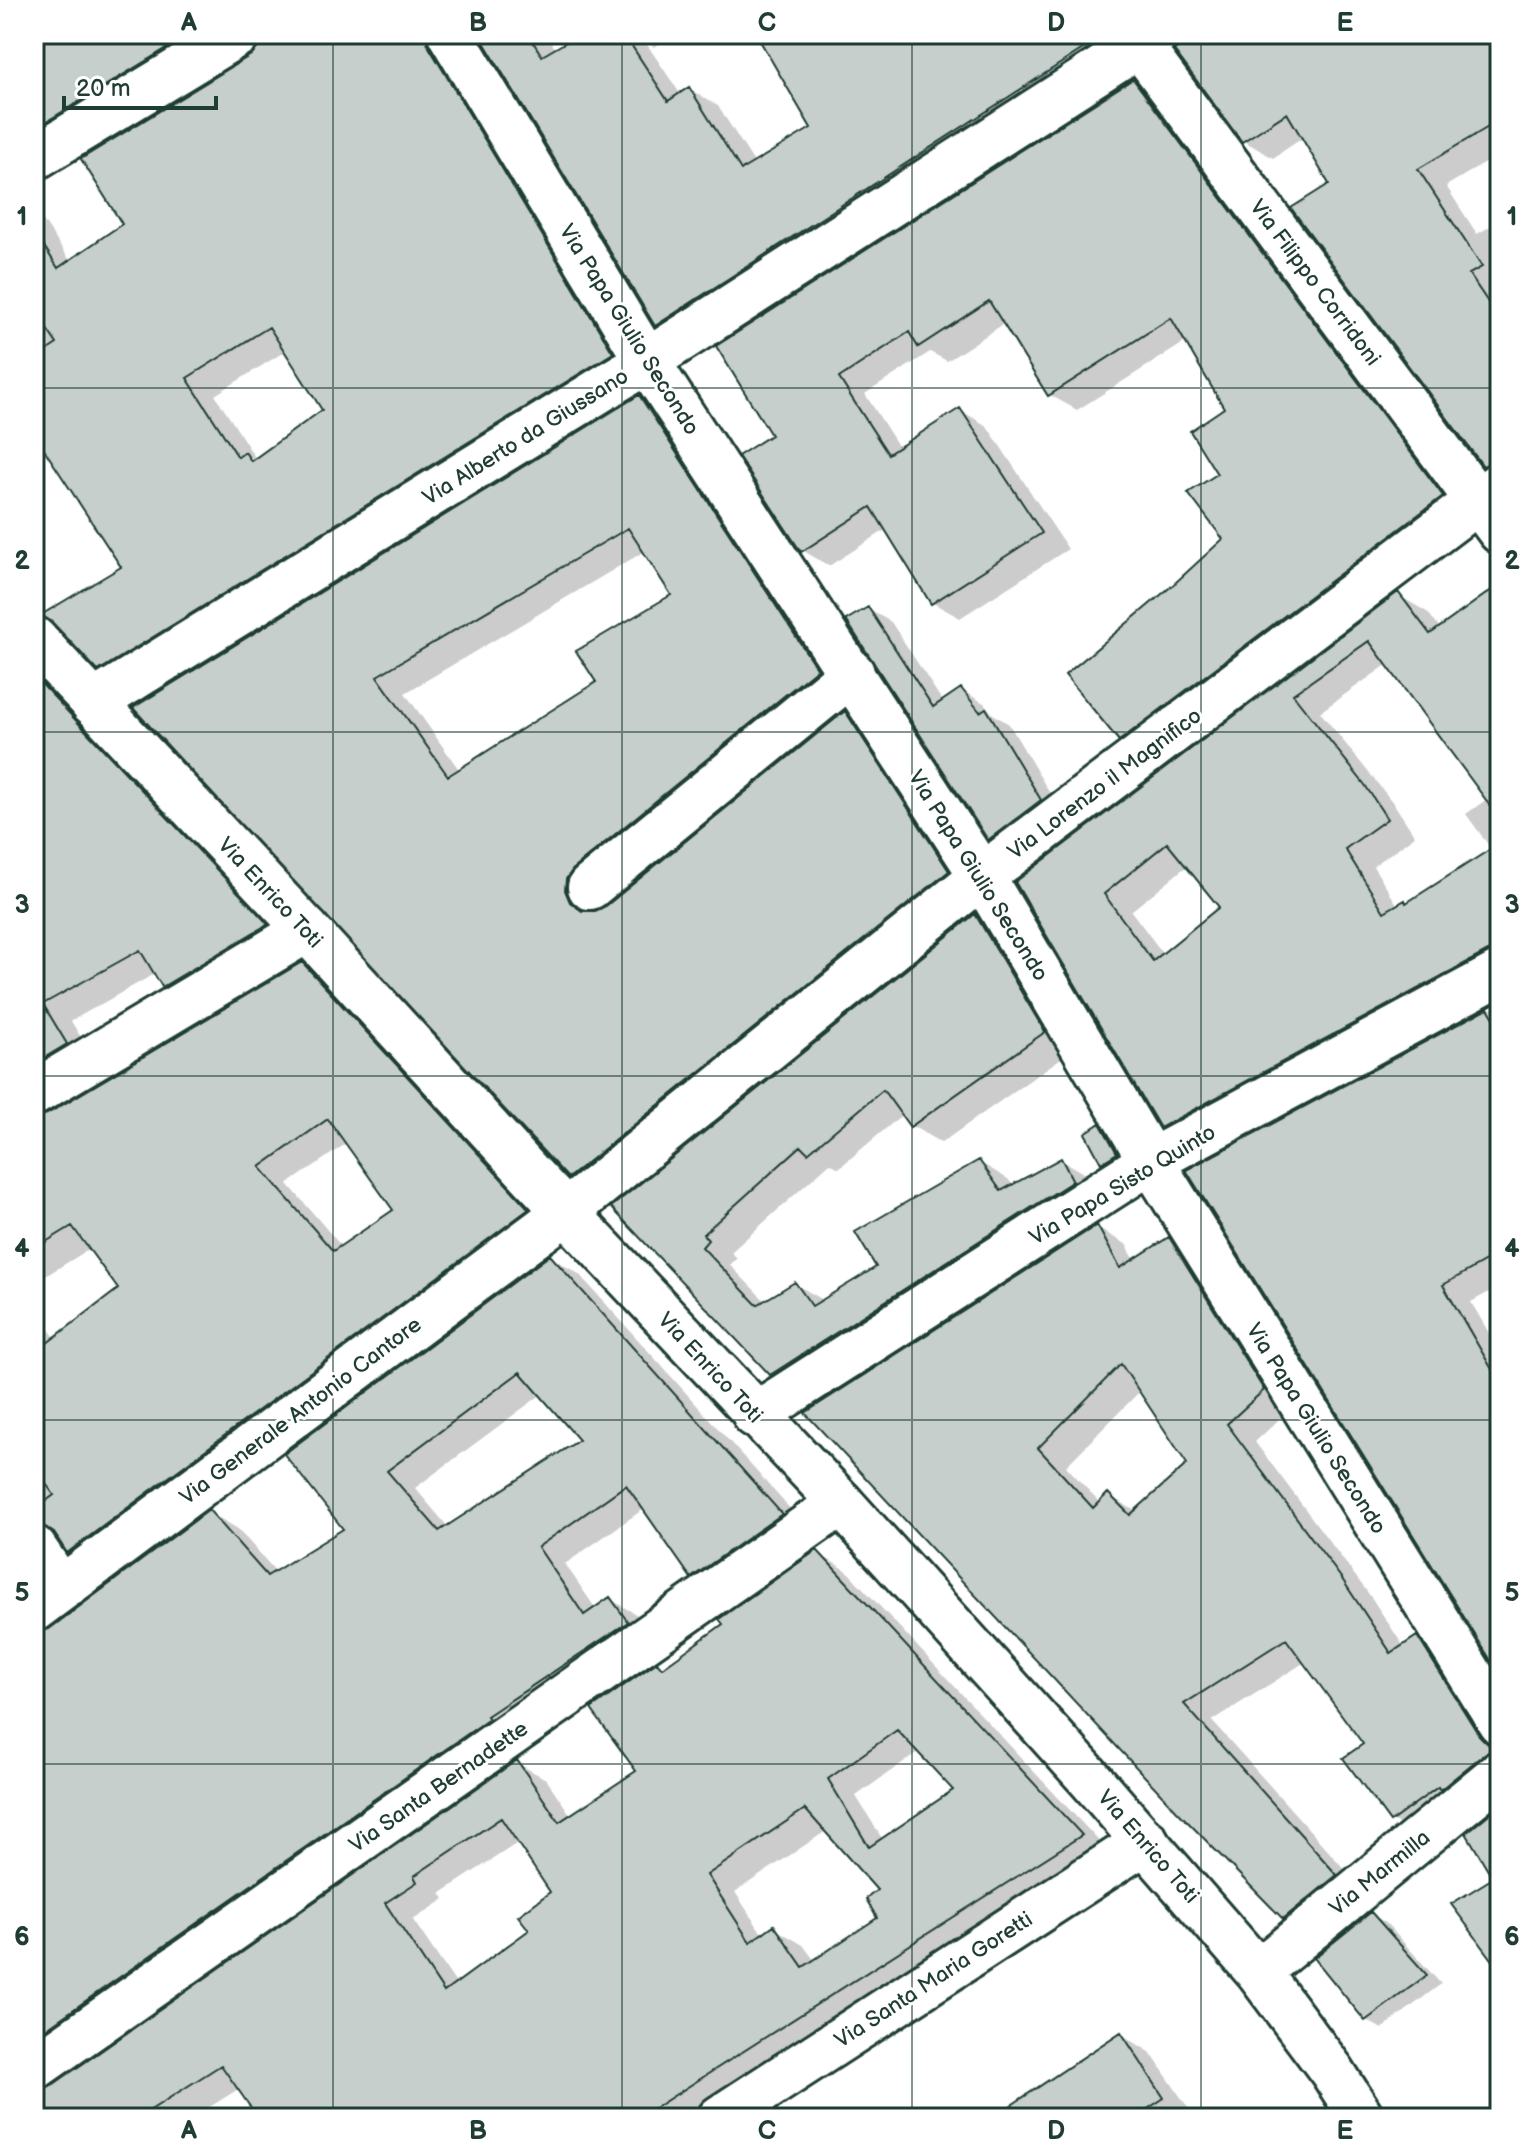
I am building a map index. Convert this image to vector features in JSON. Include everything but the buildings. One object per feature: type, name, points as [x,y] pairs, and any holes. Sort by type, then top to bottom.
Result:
[{"type":"street","points":[[34,158],[238,34]]},
{"type":"street","name":"Via Papa Giulio Secondo","points":[[450,34],[647,361],[982,876],[1151,1161],[1500,1722]]},
{"type":"street","name":"Via Alberto da Giussano","points":[[93,703],[647,361],[1142,38]]},
{"type":"street","name":"Via Filippo Corridoni","points":[[1142,38],[1493,505]]},
{"type":"street","name":"Via Lorenzo il Magnifico","points":[[566,1212],[982,876],[1493,505]]},
{"type":"street","name":"Via Enrico Toti","points":[[34,639],[755,1415],[841,1503],[1146,1841],[1258,1972],[1332,2071],[1362,2118]]},
{"type":"street","points":[[590,887],[852,673]]},
{"type":"street","points":[[34,1093],[307,930]]},
{"type":"street","name":"Via Papa Sisto Quinto","points":[[755,1415],[1151,1161],[1498,978]]},
{"type":"street","name":"Via Generale Antonio Cantore","points":[[48,1598],[566,1212]]},
{"type":"street","name":"Via Santa Bernadette","points":[[34,2068],[841,1503]]},
{"type":"street","points":[[34,1548],[48,1598]]},
{"type":"street","name":"Via Marmilla","points":[[1258,1972],[1500,1773]]},
{"type":"street","name":"Via Santa Maria Goretti","points":[[720,2118],[1146,1841]]}]
